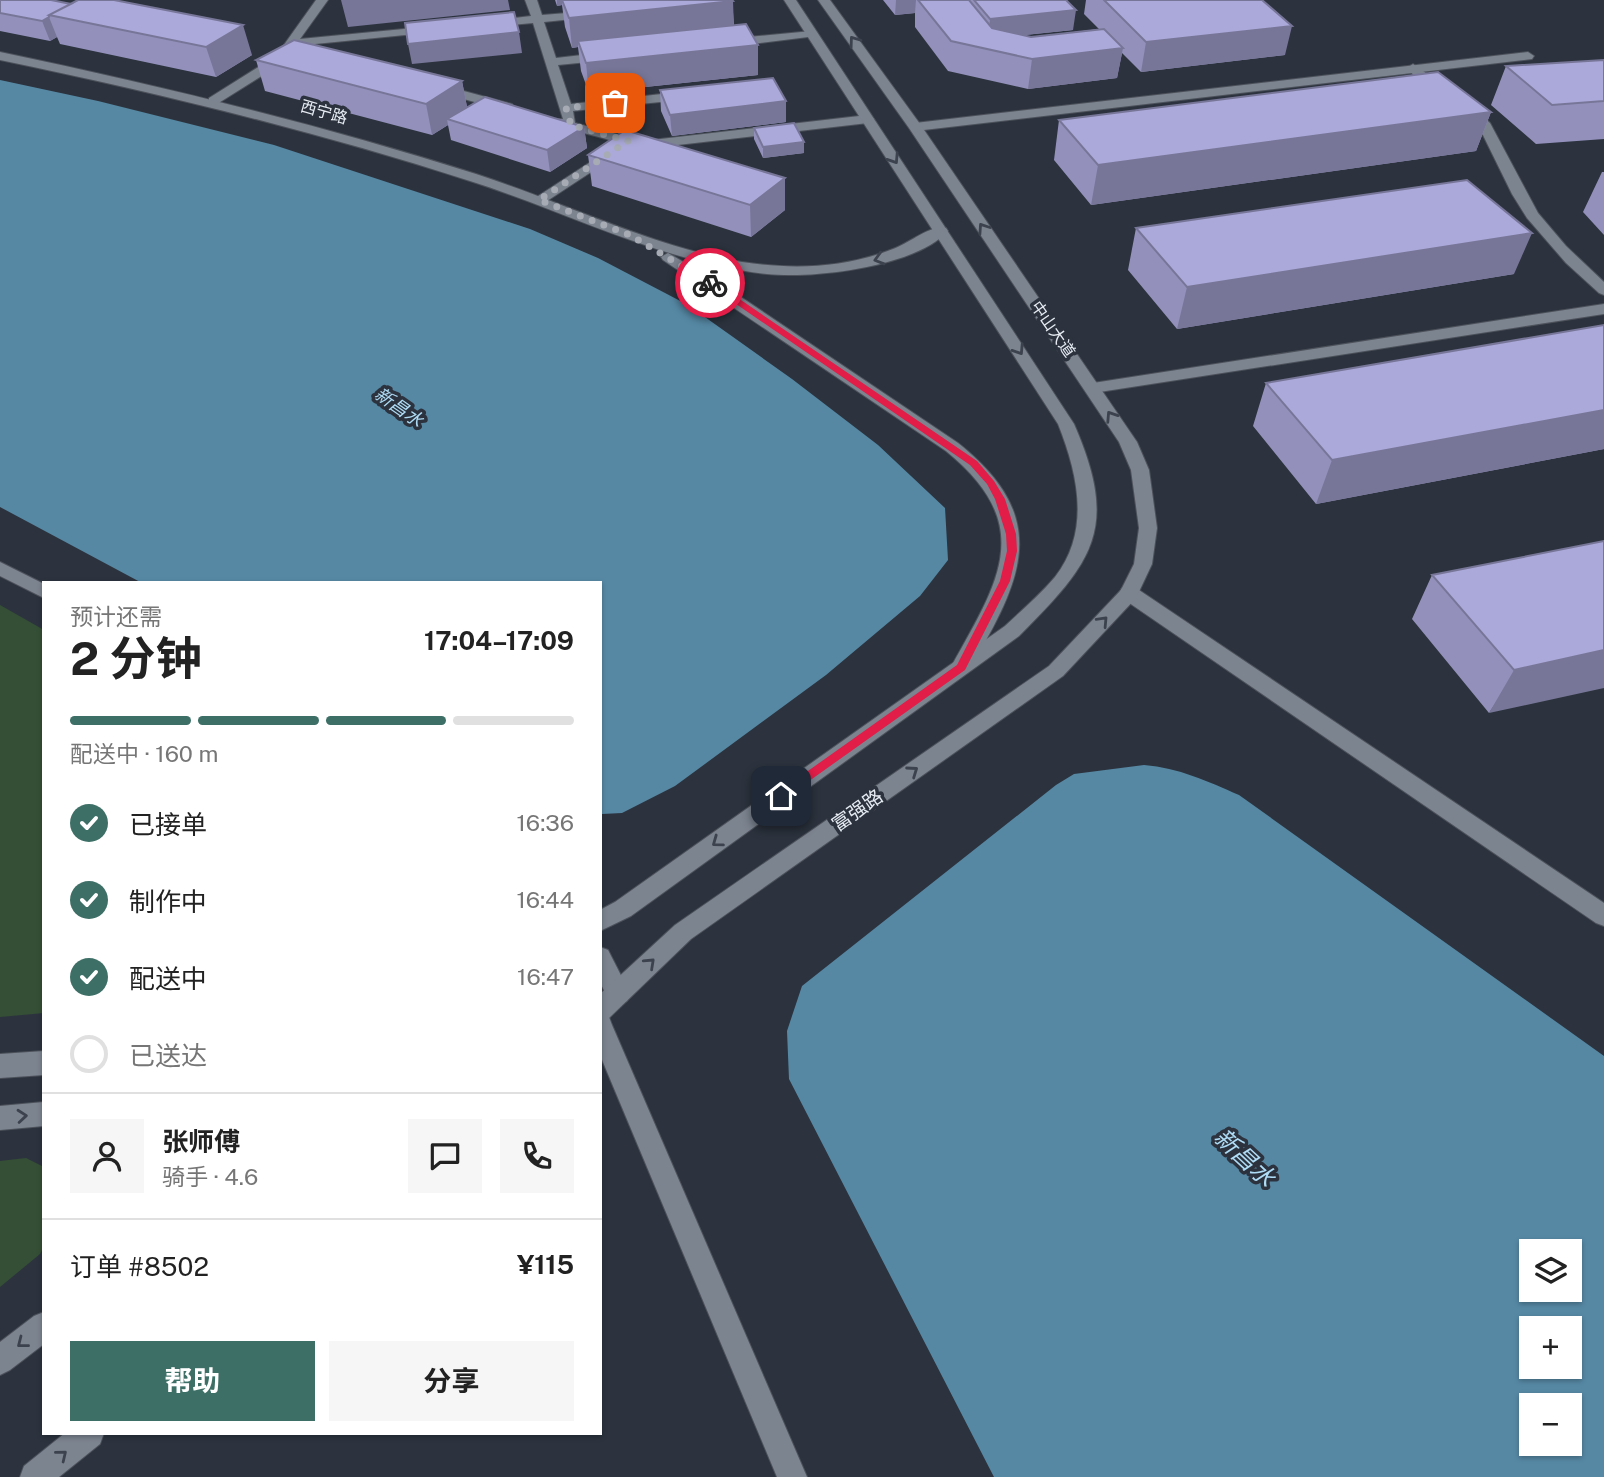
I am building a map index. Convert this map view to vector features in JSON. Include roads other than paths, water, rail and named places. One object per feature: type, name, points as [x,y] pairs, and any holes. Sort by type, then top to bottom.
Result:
[{"type":"main road","points":[[213,101],[280,59],[322,0]]},
{"type":"main road","points":[[531,0],[571,125]]},
{"type":"main road","points":[[602,920],[623,909],[1012,631],[1062,581],[1077,556],[1088,522],[1089,497],[1084,472],[1066,424],[790,0]]},
{"type":"main road","name":"中山大道","points":[[824,0],[915,127],[1093,388],[1128,442],[1140,470],[1148,528],[1143,564],[1129,593],[1056,671]]},
{"type":"main road","points":[[469,26],[606,12]]},
{"type":"main road","points":[[290,45],[441,29]]},
{"type":"main road","points":[[716,44],[812,34]]},
{"type":"main road","points":[[290,45],[316,54]]},
{"type":"main road","points":[[551,62],[620,55]]},
{"type":"main road","name":"西宁路","points":[[0,56],[213,101],[347,136],[539,200],[630,235]]},
{"type":"main road","points":[[915,127],[1528,56]]},
{"type":"main road","points":[[1413,68],[1483,124],[1497,142],[1509,178],[1531,214],[1559,248],[1604,290]]},
{"type":"main road","points":[[423,84],[517,110]]},
{"type":"main road","points":[[566,108],[697,94]]},
{"type":"main road","points":[[544,118],[683,157]]},
{"type":"main road","points":[[643,145],[868,119]]},
{"type":"main road","points":[[539,200],[628,141]]},
{"type":"main road","points":[[630,235],[718,262],[769,270],[819,271],[883,258],[941,231]]},
{"type":"main road","points":[[630,235],[715,285],[953,447],[974,463],[991,483],[1006,517],[1012,551],[1005,581],[961,667]]},
{"type":"main road","points":[[1093,388],[1604,309]]},
{"type":"main road","points":[[0,568],[42,591]]},
{"type":"main road","points":[[1129,593],[1604,916]]},
{"type":"main road","name":"富强路","points":[[602,1008],[683,932],[1056,671]]},
{"type":"main road","points":[[602,961],[618,993]]},
{"type":"main road","points":[[602,1030],[792,1477]]},
{"type":"main road","points":[[0,1066],[42,1063]]},
{"type":"main road","points":[[0,1118],[42,1114]]},
{"type":"main road","points":[[0,1360],[42,1328]]},
{"type":"main road","points":[[35,1477],[87,1435]]},
{"type":"water","name":"新昌水","points":[[0,80],[98,101],[274,145],[530,229],[598,258],[688,305],[792,379],[878,445],[945,508],[948,560],[920,596],[826,675],[675,786],[622,813],[602,814],[602,581],[138,581],[0,507]]},
{"type":"water","name":"新昌水","points":[[1144,765],[1193,776],[1239,795],[1604,1056],[1604,1477],[994,1477],[789,1079],[787,1031],[802,986],[1056,785],[1074,774]]}]
